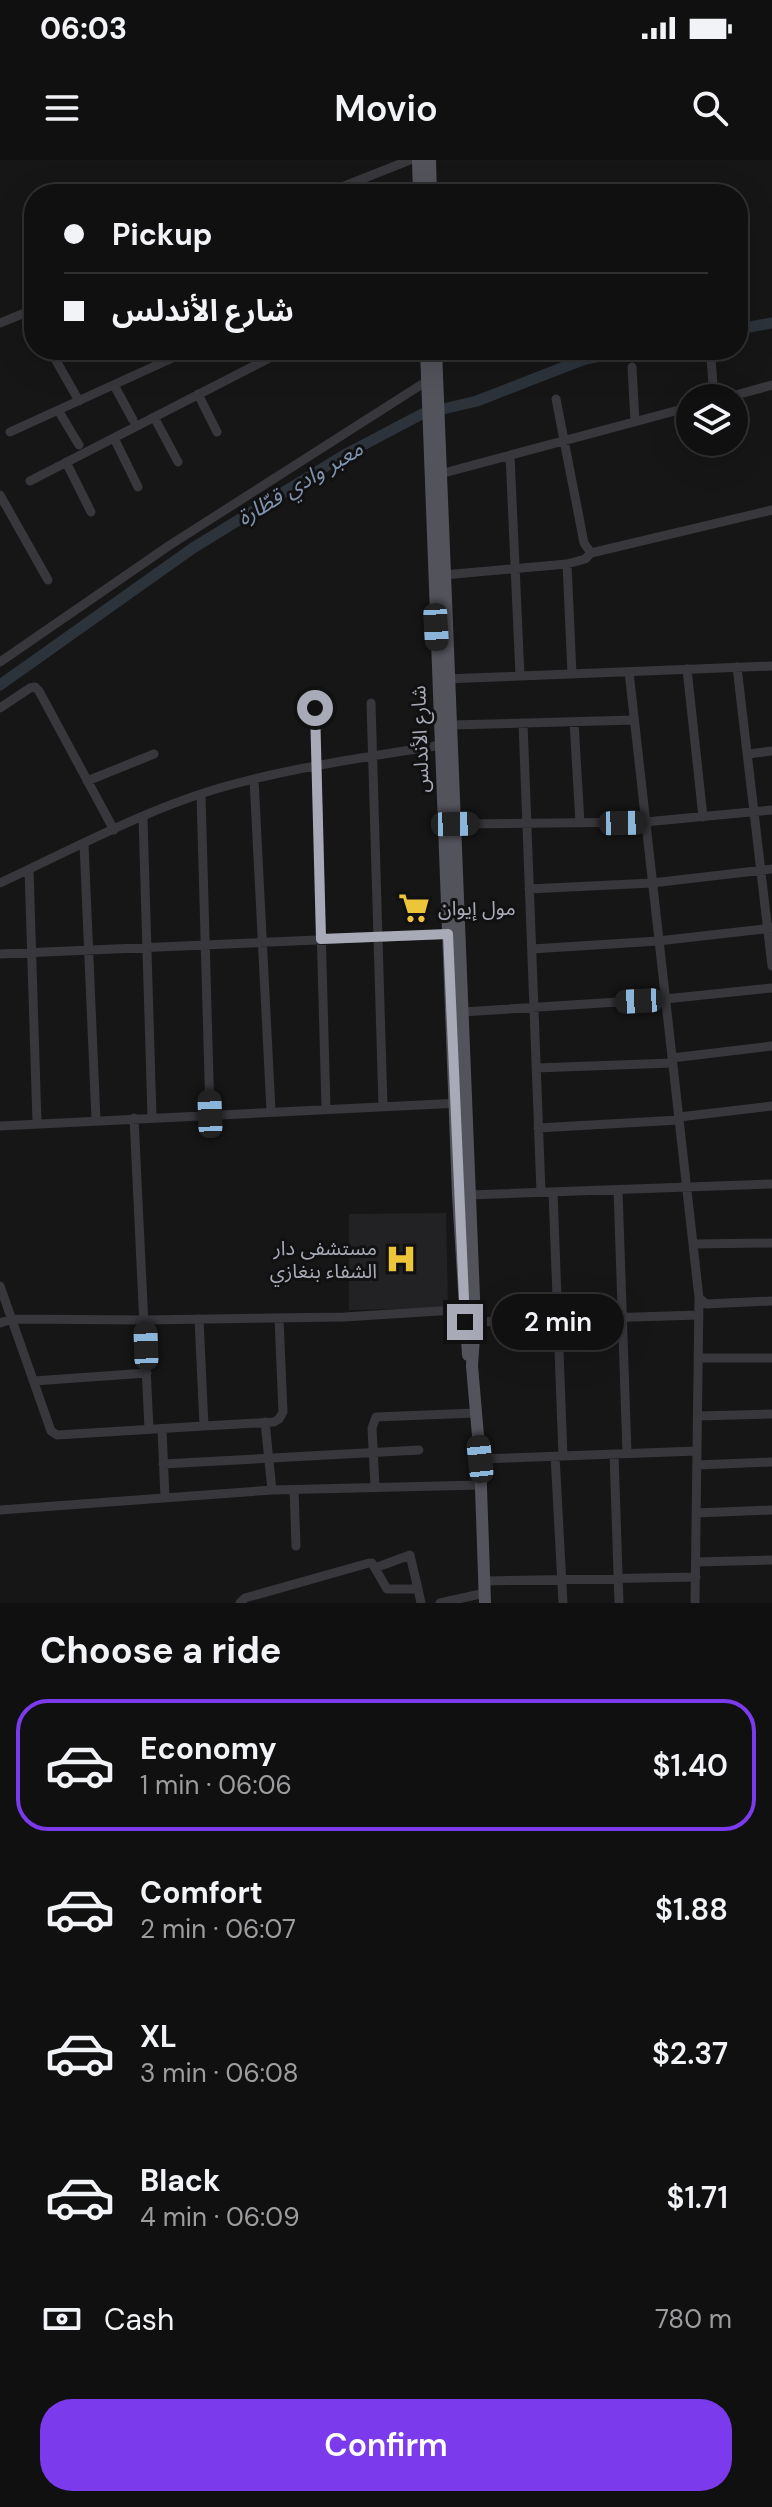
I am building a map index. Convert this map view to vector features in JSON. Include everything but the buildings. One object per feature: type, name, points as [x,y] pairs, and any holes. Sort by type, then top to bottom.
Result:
[{"type":"main road","points":[[418,160],[419,184]]},
{"type":"main road","points":[[430,160],[431,184]]},
{"type":"main road","name":"شارع الأندلس","points":[[426,360],[427,381],[432,398]]},
{"type":"main road","name":"شارع الأندلس","points":[[435,360],[432,398],[444,679],[451,725],[455,824],[453,934],[462,1012],[459,1103],[469,1195],[468,1355],[472,1366]]},
{"type":"main road","name":"شارع الأندلس","points":[[433,420],[440,474],[444,575],[441,745],[453,934],[469,1309],[475,1322],[472,1366],[480,1459],[485,1592]]},
{"type":"street","points":[[349,184],[410,160]]},
{"type":"street","points":[[0,323],[24,313]]},
{"type":"street","points":[[56,360],[79,401]]},
{"type":"street","points":[[10,432],[168,360]]},
{"type":"street","points":[[30,481],[265,360]]},
{"type":"street","points":[[711,360],[713,384]]},
{"type":"street","points":[[632,367],[635,422]]},
{"type":"street","points":[[0,662],[170,545],[427,381]]},
{"type":"street","points":[[114,385],[133,420]]},
{"type":"street","points":[[748,392],[772,385]]},
{"type":"street","points":[[198,394],[217,432]]},
{"type":"street","points":[[556,399],[584,543],[591,553]]},
{"type":"street","points":[[58,410],[79,445]]},
{"type":"street","points":[[440,474],[676,411]]},
{"type":"street","points":[[154,417],[178,462]]},
{"type":"street","points":[[114,438],[138,487]]},
{"type":"street","points":[[510,455],[520,676]]},
{"type":"street","points":[[66,462],[91,512]]},
{"type":"street","points":[[0,495],[48,580]]},
{"type":"street","points":[[444,575],[567,564],[585,559],[591,553],[772,510]]},
{"type":"street","points":[[0,521],[11,515]]},
{"type":"street","points":[[567,564],[572,674]]},
{"type":"street","points":[[444,679],[772,666]]},
{"type":"street","points":[[737,667],[754,812],[766,870],[772,966]]},
{"type":"street","points":[[687,669],[703,817]]},
{"type":"street","points":[[629,672],[699,1298],[695,1603]]},
{"type":"street","points":[[0,708],[30,688],[39,691],[114,830]]},
{"type":"street","points":[[371,703],[383,1106]]},
{"type":"street","points":[[315,708],[326,1109]]},
{"type":"street","points":[[451,725],[634,720]]},
{"type":"street","points":[[574,722],[580,823]]},
{"type":"street","points":[[523,723],[541,1192]]},
{"type":"street","points":[[0,883],[114,830],[201,795],[254,779],[441,745]]},
{"type":"street","points":[[748,754],[772,751]]},
{"type":"street","points":[[87,781],[154,754]]},
{"type":"street","points":[[254,779],[271,1111]]},
{"type":"street","points":[[201,795],[210,1114]]},
{"type":"street","points":[[455,824],[645,822],[772,810]]},
{"type":"street","points":[[143,818],[152,1117]]},
{"type":"street","points":[[84,844],[96,1120]]},
{"type":"street","points":[[29,869],[37,1123]]},
{"type":"street","points":[[529,889],[652,883],[766,870]]},
{"type":"street","points":[[532,949],[658,941],[770,928]]},
{"type":"street","points":[[0,954],[453,934]]},
{"type":"street","points":[[462,1012],[665,999],[772,988]]},
{"type":"street","points":[[536,1068],[672,1061],[772,1046]]},
{"type":"street","points":[[0,1126],[459,1103]]},
{"type":"street","points":[[538,1128],[679,1119],[772,1106]]},
{"type":"street","points":[[134,1118],[149,1429]]},
{"type":"street","points":[[469,1195],[772,1184]]},
{"type":"street","points":[[618,1190],[627,1453]]},
{"type":"street","points":[[553,1192],[563,1603]]},
{"type":"street","points":[[693,1244],[772,1243]]},
{"type":"street","points":[[0,1286],[53,1434],[279,1419],[283,1412],[279,1318]]},
{"type":"street","points":[[699,1298],[706,1304],[772,1301]]},
{"type":"street","points":[[0,1323],[12,1319],[279,1318],[469,1309]]},
{"type":"street","points":[[475,1322],[699,1315]]},
{"type":"street","points":[[199,1319],[204,1426]]},
{"type":"street","points":[[698,1358],[772,1358]]},
{"type":"street","points":[[34,1381],[147,1373]]},
{"type":"street","points":[[375,1487],[373,1421],[376,1417],[475,1413]]},
{"type":"street","points":[[698,1416],[772,1414]]},
{"type":"street","points":[[265,1422],[272,1490]]},
{"type":"street","points":[[162,1429],[165,1498]]},
{"type":"street","points":[[163,1464],[419,1450]]},
{"type":"street","points":[[480,1459],[697,1451]]},
{"type":"street","points":[[614,1454],[619,1603]]},
{"type":"street","points":[[697,1465],[772,1462]]},
{"type":"street","points":[[0,1510],[272,1490],[481,1485]]},
{"type":"street","points":[[294,1490],[296,1546]]},
{"type":"street","points":[[696,1513],[772,1510]]},
{"type":"street","points":[[375,1568],[410,1555],[421,1603]]},
{"type":"street","points":[[696,1562],[772,1560]]},
{"type":"street","points":[[240,1603],[245,1598],[369,1563],[387,1589],[418,1589]]},
{"type":"street","points":[[440,1603],[485,1592],[562,1580],[696,1577]]},
{"type":"shaded area","points":[[446,1213],[448,1308],[349,1310],[349,1214]]},
{"type":"waterway","name":"معبر وادي قطّارة","points":[[748,327],[772,323]]},
{"type":"waterway","name":"معبر وادي قطّارة","points":[[0,685],[193,548],[346,454],[422,414],[477,401],[582,360]]},
{"type":"place","name":"مول إيوان","points":[[414,908]]},
{"type":"place","name":"مستشفى دار الشفاء بنغازي","points":[[401,1259]]},
{"type":"route","points":[[315,708],[321,939],[448,934],[465,1322]]}]
